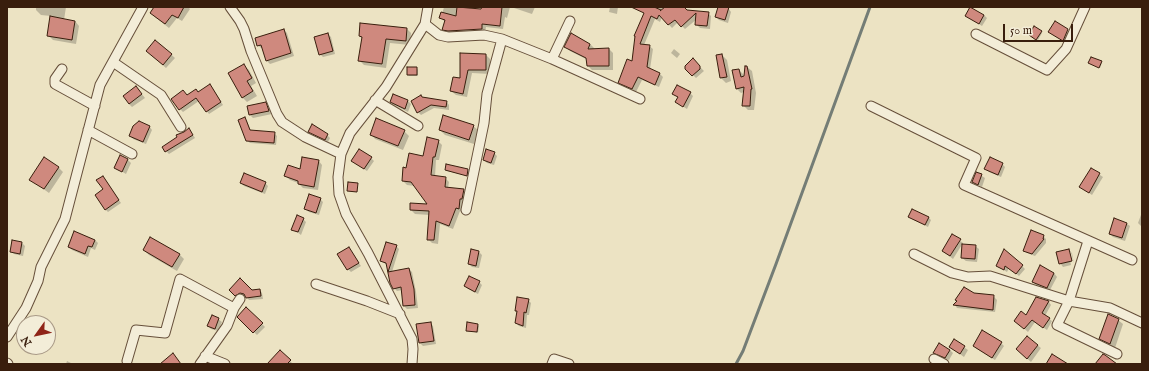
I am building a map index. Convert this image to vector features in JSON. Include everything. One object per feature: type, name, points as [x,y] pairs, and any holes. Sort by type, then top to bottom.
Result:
[{"type":"street","points":[[7,337],[26,308],[38,281],[41,267],[65,219],[100,85],[144,7]]},
{"type":"street","points":[[230,7],[240,20],[251,51],[277,114],[282,122],[306,137],[341,154]]},
{"type":"street","points":[[412,364],[412,339],[346,214],[339,194],[338,177],[341,154],[350,133],[386,87],[425,24],[428,7]]},
{"type":"street","points":[[976,34],[1047,70],[1066,49],[1085,7]]},
{"type":"street","points":[[552,59],[570,21]]},
{"type":"street","points":[[425,24],[439,34],[448,37],[484,35],[502,39],[552,59],[640,99]]},
{"type":"street","points":[[466,210],[484,123],[487,94],[502,39]]},
{"type":"street","points":[[112,62],[161,95],[181,127]]},
{"type":"street","points":[[62,69],[55,79],[55,84],[95,106]]},
{"type":"street","points":[[375,100],[418,126]]},
{"type":"street","points":[[871,106],[976,158],[964,185],[1132,260]]},
{"type":"street","points":[[88,130],[132,154]]},
{"type":"street","points":[[1088,241],[1069,301],[1057,325],[1117,354]]},
{"type":"street","points":[[914,254],[952,273],[968,276],[990,276],[1069,301],[1110,308],[1142,323]]},
{"type":"street","points":[[127,361],[136,330],[165,333],[180,279],[234,308]]},
{"type":"street","points":[[316,284],[400,314]]},
{"type":"street","points":[[225,364],[202,360],[227,326],[234,308],[240,299]]},
{"type":"street","points":[[552,364],[554,359],[569,364]]},
{"type":"street","points":[[934,359],[944,364]]},
{"type":"building","points":[[154,7],[184,7],[178,18],[172,15],[165,24],[150,13]]},
{"type":"building","points":[[457,7],[481,9],[482,7],[502,7],[500,26],[482,24],[482,29],[442,30],[445,20],[439,18],[441,12],[456,16]]},
{"type":"building","points":[[631,7],[654,7],[661,10],[660,11],[665,7],[684,7],[687,10],[709,12],[707,26],[695,25],[696,13],[681,27],[675,20],[668,25],[659,15],[657,19],[651,16],[640,44],[650,45],[647,67],[660,73],[655,85],[638,77],[632,89],[618,83],[627,59],[632,61],[634,36],[644,13]]},
{"type":"building","points":[[718,7],[729,7],[725,20],[715,17]]},
{"type":"building","points":[[970,7],[984,15],[979,24],[965,16]]},
{"type":"building","points":[[50,16],[75,21],[72,40],[47,36]]},
{"type":"building","points":[[1055,21],[1068,29],[1063,41],[1048,32]]},
{"type":"building","points":[[360,23],[407,28],[406,41],[386,39],[382,64],[358,61],[362,37],[359,36]]},
{"type":"building","points":[[1034,26],[1042,31],[1036,40],[1029,35]]},
{"type":"building","points":[[284,29],[291,53],[266,61],[261,45],[257,46],[255,38]]},
{"type":"building","points":[[328,33],[333,51],[319,55],[314,37]]},
{"type":"building","points":[[571,33],[590,44],[588,49],[609,48],[609,66],[587,66],[586,58],[564,47]]},
{"type":"building","points":[[155,40],[172,54],[163,65],[146,51]]},
{"type":"building","points":[[460,53],[486,54],[486,70],[468,70],[463,94],[450,91],[453,77],[460,78]]},
{"type":"building","points":[[722,54],[727,77],[720,78],[716,55]]},
{"type":"building","points":[[1091,57],[1102,61],[1099,68],[1088,63]]},
{"type":"building","points":[[693,58],[700,66],[700,69],[692,76],[685,69],[685,66]]},
{"type":"building","points":[[244,64],[252,78],[247,81],[253,91],[242,98],[228,73]]},
{"type":"building","points":[[745,66],[747,66],[752,89],[750,106],[742,106],[744,87],[736,89],[732,70],[739,69],[741,77],[744,76]]},
{"type":"building","points":[[407,67],[417,67],[417,75],[407,75]]},
{"type":"building","points":[[210,84],[221,102],[206,112],[196,98],[179,110],[171,99],[183,90],[187,95],[196,89],[198,92]]},
{"type":"building","points":[[677,85],[691,92],[683,107],[675,102],[678,97],[672,94]]},
{"type":"building","points":[[136,86],[142,94],[129,104],[123,96]]},
{"type":"building","points":[[393,94],[408,100],[405,109],[390,102]]},
{"type":"building","points":[[421,95],[422,97],[447,101],[446,107],[431,105],[417,113],[411,101]]},
{"type":"building","points":[[266,102],[269,111],[249,115],[247,106]]},
{"type":"building","points":[[443,115],[474,125],[469,140],[439,130]]},
{"type":"building","points":[[245,117],[250,130],[275,132],[274,143],[246,141],[238,120]]},
{"type":"building","points":[[376,118],[405,130],[398,146],[370,135]]},
{"type":"building","points":[[139,121],[150,126],[143,142],[129,136],[133,126]]},
{"type":"building","points":[[312,124],[328,134],[325,140],[308,132]]},
{"type":"building","points":[[189,128],[193,135],[165,152],[162,147],[177,137],[176,135]]},
{"type":"building","points":[[427,137],[439,140],[435,157],[433,157],[431,175],[446,177],[445,187],[464,189],[462,199],[460,199],[459,209],[456,208],[449,226],[436,221],[434,240],[427,240],[429,211],[410,210],[410,203],[427,204],[411,182],[402,181],[403,167],[406,168],[409,153],[423,156]]},
{"type":"building","points":[[359,149],[372,157],[364,169],[351,161]]},
{"type":"building","points":[[486,149],[495,152],[491,163],[483,160]]},
{"type":"building","points":[[120,155],[128,159],[122,172],[114,168]]},
{"type":"building","points":[[44,157],[59,167],[44,189],[29,180]]},
{"type":"building","points":[[302,157],[319,160],[314,187],[298,184],[298,181],[284,176],[288,165],[300,169]]},
{"type":"building","points":[[990,157],[1003,163],[998,175],[984,169]]},
{"type":"building","points":[[446,164],[468,169],[467,176],[445,170]]},
{"type":"building","points":[[1091,168],[1100,173],[1089,193],[1079,187]]},
{"type":"building","points":[[976,172],[982,174],[978,185],[972,182]]},
{"type":"building","points":[[244,173],[266,182],[262,192],[240,183]]},
{"type":"building","points":[[103,176],[119,200],[105,210],[95,195],[103,189],[96,180]]},
{"type":"building","points":[[348,182],[358,183],[357,192],[347,191]]},
{"type":"building","points":[[309,194],[321,198],[316,213],[304,209]]},
{"type":"building","points":[[912,209],[929,217],[925,225],[908,217]]},
{"type":"building","points":[[297,215],[304,218],[298,232],[291,230]]},
{"type":"building","points":[[1114,218],[1127,223],[1122,238],[1109,234]]},
{"type":"building","points":[[1031,230],[1044,235],[1044,239],[1032,254],[1023,251]]},
{"type":"building","points":[[74,231],[95,240],[92,247],[88,246],[85,254],[68,247]]},
{"type":"building","points":[[952,234],[961,239],[950,256],[942,251]]},
{"type":"building","points":[[150,237],[180,254],[172,267],[143,250]]},
{"type":"building","points":[[12,240],[22,242],[20,254],[10,252]]},
{"type":"building","points":[[386,242],[397,245],[388,272],[409,268],[414,289],[415,305],[403,306],[401,287],[393,289],[390,283],[386,263],[380,261]]},
{"type":"building","points":[[962,244],[976,245],[975,259],[961,258]]},
{"type":"building","points":[[349,247],[359,263],[347,270],[337,254]]},
{"type":"building","points":[[471,249],[479,251],[476,266],[468,264]]},
{"type":"building","points":[[1004,249],[1023,265],[1016,274],[1005,266],[1004,270],[996,266]]},
{"type":"building","points":[[1069,249],[1072,261],[1059,264],[1056,252]]},
{"type":"building","points":[[1040,265],[1054,273],[1047,288],[1032,282]]},
{"type":"building","points":[[469,276],[480,281],[475,292],[464,286]]},
{"type":"building","points":[[240,278],[252,290],[260,289],[261,296],[246,298],[244,294],[240,293],[235,296],[229,290]]},
{"type":"building","points":[[964,287],[974,293],[994,295],[993,310],[953,305],[957,301],[955,300]]},
{"type":"building","points":[[517,297],[529,299],[526,313],[524,312],[523,326],[515,323]]},
{"type":"building","points":[[1036,297],[1049,301],[1042,313],[1050,318],[1043,328],[1032,320],[1024,329],[1014,321],[1021,311],[1026,315]]},
{"type":"building","points":[[246,307],[263,323],[253,333],[237,317]]},
{"type":"building","points":[[1108,314],[1119,319],[1110,344],[1099,339]]},
{"type":"building","points":[[212,315],[219,318],[215,329],[207,326]]},
{"type":"building","points":[[431,322],[434,341],[419,343],[416,324]]},
{"type":"building","points":[[467,322],[478,324],[477,332],[466,331]]},
{"type":"building","points":[[982,330],[1002,342],[992,358],[973,346]]},
{"type":"building","points":[[1027,336],[1038,345],[1027,359],[1016,349]]},
{"type":"building","points":[[954,339],[965,346],[960,354],[949,347]]},
{"type":"building","points":[[939,343],[950,350],[945,358],[933,353]]},
{"type":"building","points":[[280,350],[291,360],[287,364],[267,364]]},
{"type":"building","points":[[173,353],[181,364],[160,364]]},
{"type":"building","points":[[1052,354],[1068,364],[1046,364]]},
{"type":"building","points":[[1103,354],[1105,355],[1117,364],[1095,364]]},
{"type":"waterway","points":[[736,364],[743,351],[776,264],[870,7]]}]
